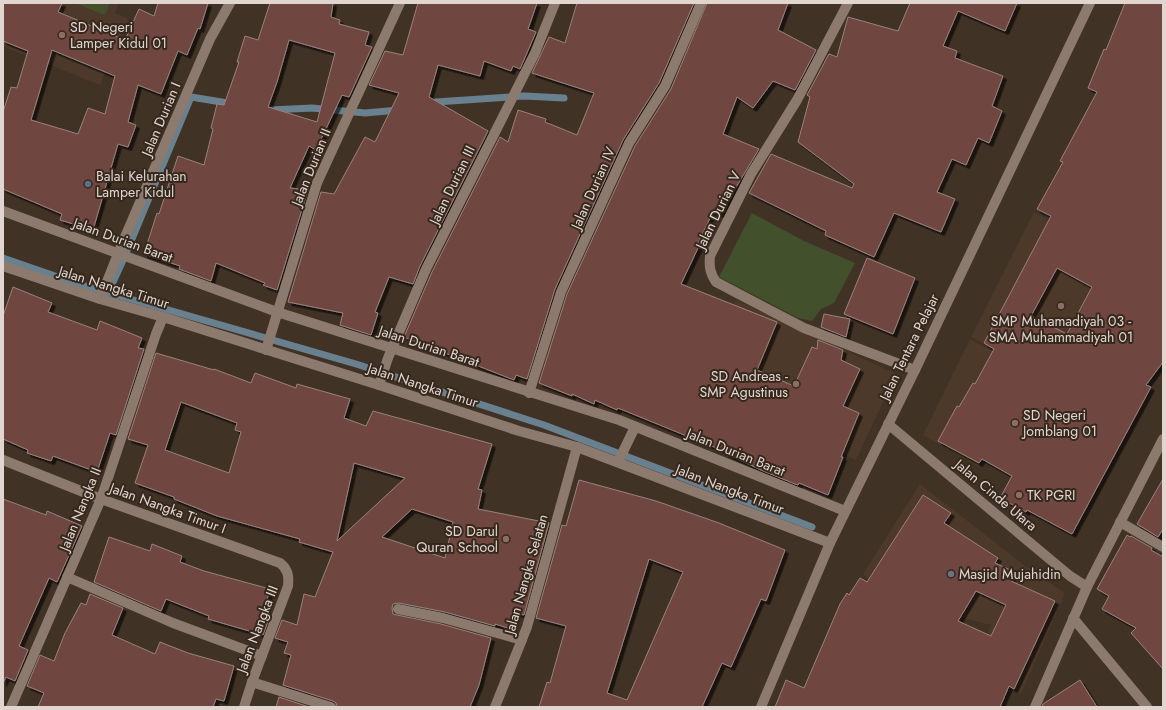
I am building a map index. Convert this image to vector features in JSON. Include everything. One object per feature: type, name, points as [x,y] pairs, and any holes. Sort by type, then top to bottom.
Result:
[{"type":"street","name":"Jalan Durian I","points":[[101,295],[210,40],[230,3]]},
{"type":"street","name":"Jalan Durian II","points":[[266,349],[317,183],[400,3]]},
{"type":"street","name":"Jalan Durian III","points":[[380,384],[390,353],[426,269],[535,53],[555,3]]},
{"type":"street","name":"Jalan Durian IV","points":[[529,393],[561,292],[629,143],[665,86],[701,3]]},
{"type":"street","name":"Jalan Durian V","points":[[848,3],[797,100],[751,174],[710,256],[710,274],[716,282],[804,328],[915,370]]},
{"type":"street","name":"Jalan Tentara Pelajar","points":[[761,707],[830,542],[915,370],[1090,3]]},
{"type":"street","name":"Jalan Durian Barat","points":[[3,211],[117,256],[390,353],[619,420],[634,430],[845,510]]},
{"type":"street","name":"Jalan Nangka Timur","points":[[3,266],[101,295],[163,317],[380,384],[519,431],[620,459],[830,542]]},
{"type":"street","name":"Jalan Nangka II","points":[[11,707],[101,499],[163,317]]},
{"type":"street","name":"Jalan Cinde Utara","points":[[888,424],[1064,571],[1087,587]]},
{"type":"street","points":[[620,459],[634,430]]},
{"type":"street","points":[[1035,707],[1087,587],[1163,438]]},
{"type":"street","name":"Jalan Nangka Selatan","points":[[495,707],[527,627],[577,447]]},
{"type":"street","name":"Jalan Nangka Timur I","points":[[3,460],[101,499],[280,563]]},
{"type":"street","points":[[1120,522],[1163,547]]},
{"type":"street","name":"Jalan Nangka III","points":[[244,707],[288,586],[288,573],[285,567],[280,563]]},
{"type":"street","points":[[67,577],[173,623],[262,656]]},
{"type":"street","points":[[398,608],[443,618],[522,640]]},
{"type":"street","points":[[1073,618],[1147,707]]},
{"type":"street","points":[[252,682],[331,707]]},
{"type":"shaded area","name":"SD Negeri Lamper Kidul 01","points":[[11,3],[119,3],[115,13],[128,19],[100,85],[3,46],[3,25]]},
{"type":"shaded area","name":"SMP Muhamadiyah 03 - SMA Muhammadiyah 01","points":[[1034,212],[1152,276],[1086,399],[971,337]]},
{"type":"shaded area","name":"SD Andreas - SMP Agustinus","points":[[736,300],[896,374],[856,460],[697,393]]},
{"type":"shaded area","name":"SD Negeri Jomblang 01","points":[[970,339],[1106,411],[1031,487],[982,460],[978,466],[923,435]]},
{"type":"shaded area","points":[[920,484],[1024,565],[1065,593],[1021,694],[972,671],[991,625],[963,618],[956,627],[893,598],[863,574]]},
{"type":"green space","points":[[75,3],[110,3],[105,15]]},
{"type":"green space","points":[[752,213],[804,241],[855,263],[834,303],[821,309],[812,321],[798,318],[719,277]]},
{"type":"building","points":[[3,3],[62,3],[58,12],[125,40],[139,9],[154,16],[158,3],[208,3],[200,29],[198,28],[187,55],[178,51],[161,94],[138,85],[128,122],[136,125],[128,147],[118,144],[93,230],[60,220],[62,214],[3,189],[3,112],[11,87],[17,88],[28,51],[3,41]],"holes":[[[52,50],[115,76],[105,114],[88,108],[78,134],[31,120]]]},
{"type":"building","points":[[270,3],[333,3],[331,17],[340,20],[339,24],[369,32],[365,45],[372,47],[349,97],[342,95],[316,150],[309,146],[290,188],[308,190],[277,290],[263,285],[265,283],[216,263],[211,281],[179,269],[180,266],[144,254],[178,156],[204,165],[213,129],[211,128],[217,104],[224,105],[239,62],[237,62],[245,36],[258,40]],"holes":[[[289,40],[335,53],[317,122],[268,107]]]},
{"type":"building","points":[[418,3],[537,3],[528,29],[536,32],[520,69],[513,66],[511,71],[484,61],[480,76],[438,65],[429,97],[488,131],[420,266],[413,284],[389,277],[375,312],[378,313],[371,335],[340,325],[343,313],[288,302],[321,192],[334,194],[365,137],[375,142],[399,93],[369,85],[385,51],[403,55]]},
{"type":"building","points":[[577,3],[694,3],[659,83],[623,140],[555,289],[527,379],[516,375],[514,380],[404,337],[432,272],[500,137],[508,142],[518,110],[546,119],[545,122],[577,135],[594,93],[532,73],[549,37],[565,43]]},
{"type":"building","points":[[707,3],[788,3],[778,30],[816,50],[795,90],[773,81],[753,108],[737,97],[723,134],[759,149],[720,214],[714,210],[697,245],[699,246],[681,284],[777,322],[757,370],[794,386],[812,347],[817,349],[818,340],[843,350],[841,360],[860,369],[843,406],[859,413],[841,457],[843,457],[828,495],[799,483],[798,485],[795,484],[761,470],[725,453],[726,452],[618,408],[617,410],[595,400],[594,404],[572,394],[572,396],[539,383],[567,294],[635,146],[671,89]]},
{"type":"building","points":[[910,3],[1017,3],[1005,31],[958,11],[943,46],[957,51],[955,58],[1003,76],[992,106],[1002,111],[989,143],[978,138],[966,165],[952,159],[937,192],[955,199],[941,232],[894,213],[874,257],[825,235],[826,231],[749,193],[771,154],[852,188],[854,184],[798,142],[810,97],[807,95],[829,54],[837,57],[848,17],[898,31]]},
{"type":"building","points":[[1125,3],[1163,3],[1163,362],[1146,385],[1151,387],[1072,534],[1027,510],[1026,512],[1000,498],[1012,476],[982,459],[979,463],[938,441],[957,406],[959,407],[973,383],[975,384],[994,349],[984,343],[1051,216],[1037,209],[1063,162],[1060,161],[1097,92],[1088,88],[1104,49],[1106,50]],"holes":[[[1057,268],[1092,287],[1067,334],[1031,316]]]},
{"type":"building","points":[[867,258],[915,278],[893,334],[844,314]]},
{"type":"building","points":[[13,287],[52,303],[48,312],[97,330],[100,321],[142,338],[138,348],[144,349],[116,435],[110,433],[97,472],[53,456],[51,461],[27,453],[28,450],[3,439],[3,316]]},
{"type":"building","points":[[824,314],[850,319],[846,337],[821,327]]},
{"type":"building","points":[[156,353],[214,369],[251,383],[255,373],[296,388],[297,384],[350,399],[344,418],[366,426],[373,411],[492,444],[478,489],[482,490],[478,509],[549,523],[524,615],[512,612],[508,628],[495,624],[495,626],[445,612],[399,603],[393,604],[392,608],[393,614],[441,624],[491,638],[479,685],[470,707],[337,707],[336,703],[333,701],[283,685],[291,655],[284,653],[288,642],[275,638],[282,620],[297,625],[304,594],[315,597],[333,552],[299,542],[300,539],[217,516],[174,499],[174,497],[135,483],[148,445],[128,439]],"holes":[[[181,402],[237,423],[235,430],[241,432],[229,473],[165,450]],[[354,463],[405,478],[337,541]],[[412,509],[453,522],[445,558],[382,537]]]},
{"type":"building","points":[[1163,479],[1163,529],[1158,537],[1137,524]]},
{"type":"building","points":[[579,480],[656,501],[719,523],[785,550],[766,601],[761,599],[731,667],[722,663],[702,707],[539,707],[547,682],[550,683],[566,626],[536,618],[562,525],[566,526]],"holes":[[[649,559],[683,572],[627,700],[607,693]]]},
{"type":"building","points":[[923,495],[951,513],[944,523],[998,558],[995,563],[1015,572],[1011,581],[1055,601],[1014,689],[1009,686],[1000,707],[775,707],[786,680],[804,688],[840,604],[847,593],[849,595],[860,578],[867,582]],"holes":[[[976,591],[1006,605],[991,636],[958,621]]]},
{"type":"building","points":[[3,499],[46,515],[47,511],[82,526],[57,582],[49,578],[19,646],[28,650],[15,681],[6,677],[3,683]]},
{"type":"building","points":[[1127,535],[1152,548],[1151,550],[1163,557],[1163,669],[1131,633],[1136,628],[1102,609],[1109,596],[1097,589]]},
{"type":"building","points":[[109,537],[150,551],[152,544],[182,556],[180,562],[204,571],[270,589],[263,614],[270,616],[263,635],[208,619],[209,616],[166,599],[161,611],[94,582]]},
{"type":"building","points":[[90,594],[123,608],[112,635],[155,654],[160,642],[188,653],[234,666],[224,701],[216,699],[213,707],[38,707],[44,693],[27,686],[40,655],[54,661],[65,633],[81,603],[86,605]]},
{"type":"building","points":[[1080,680],[1097,707],[1042,707],[1043,704]]},
{"type":"building","points":[[279,697],[309,707],[276,707]]},
{"type":"waterway","points":[[428,104],[436,102],[524,96],[564,98]]},
{"type":"waterway","points":[[108,293],[191,97],[234,104]]},
{"type":"waterway","points":[[270,110],[312,108],[365,113],[399,110]]},
{"type":"waterway","points":[[3,258],[78,284],[356,364],[544,425],[812,527]]},
{"type":"place","name":"SD Negeri Lamper Kidul 01","points":[[62,35]]},
{"type":"place","name":"Balai Kelurahan Lamper Kidul","points":[[88,184]]},
{"type":"place","name":"SMP Muhamadiyah 03 - SMA Muhammadiyah 01","points":[[1061,306]]},
{"type":"place","name":"SD Andreas - SMP Agustinus","points":[[796,384]]},
{"type":"place","name":"SD Negeri Jomblang 01","points":[[1015,423]]},
{"type":"place","name":"TK PGRI","points":[[1019,495]]},
{"type":"place","name":"SD Darul Quran School","points":[[506,539]]},
{"type":"place","name":"Masjid Mujahidin","points":[[951,574]]}]
